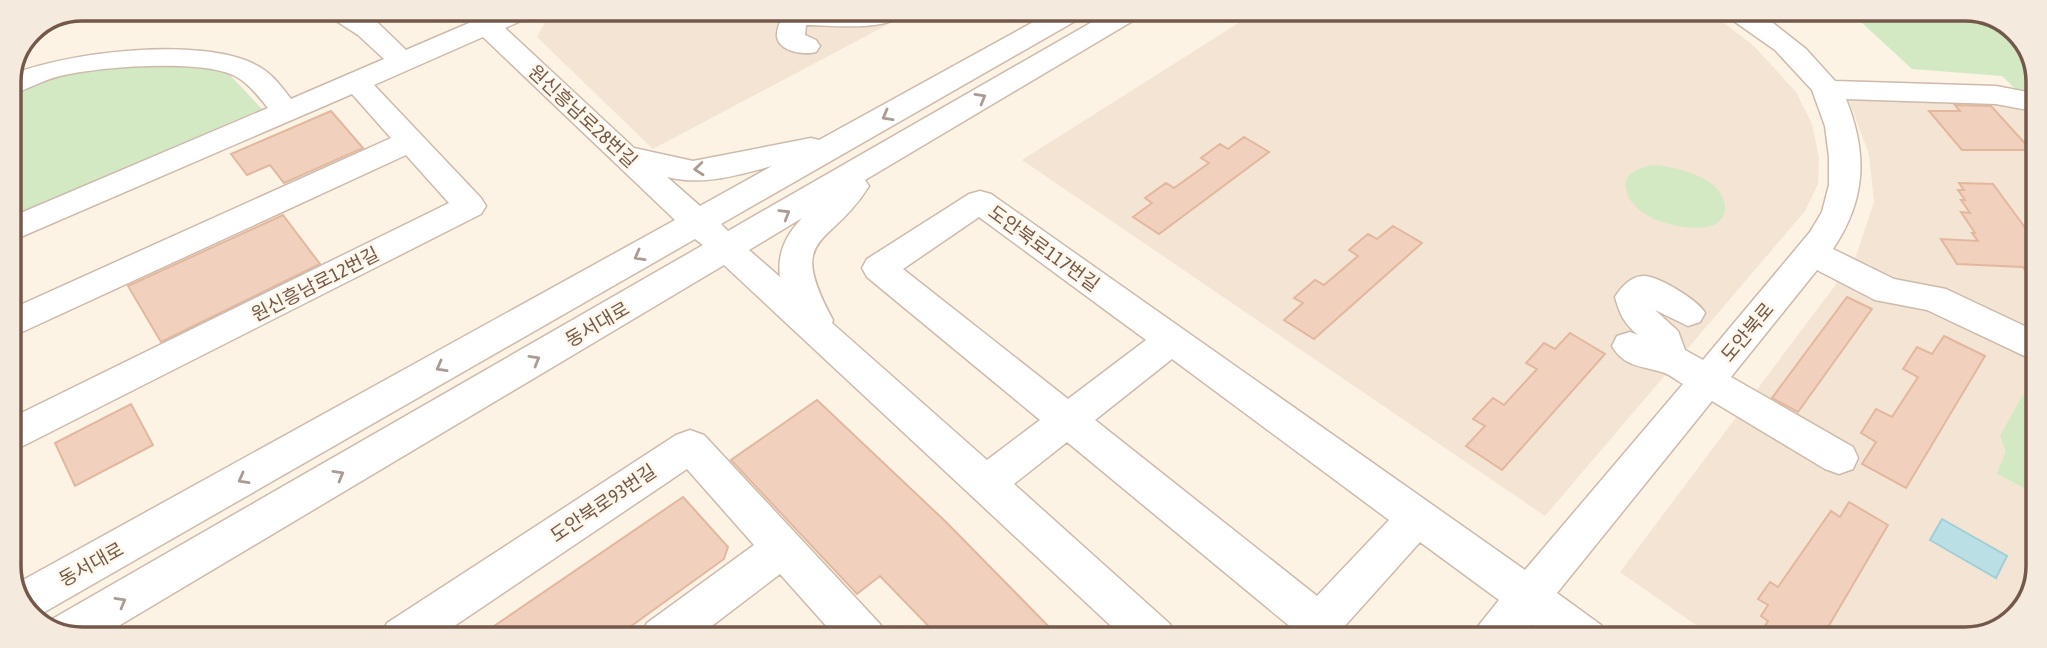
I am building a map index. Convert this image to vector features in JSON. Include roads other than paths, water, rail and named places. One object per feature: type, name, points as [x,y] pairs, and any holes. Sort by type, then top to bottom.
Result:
[{"type":"street","points":[[355,21],[368,29],[403,62]]},
{"type":"street","points":[[21,226],[403,62],[473,21]]},
{"type":"street","name":"원신흥남로28번길","points":[[481,21],[832,344]]},
{"type":"street","points":[[794,21],[791,40],[806,46]]},
{"type":"street","name":"동서대로","points":[[30,598],[1055,21]]},
{"type":"street","name":"동서대로","points":[[78,627],[1113,21]]},
{"type":"street","name":"도안북로","points":[[1504,627],[1831,228],[1843,198],[1846,162],[1842,135],[1827,90],[1810,69],[1756,21]]},
{"type":"street","points":[[21,81],[56,68],[99,61],[217,62],[243,69],[260,80],[286,112]]},
{"type":"street","name":"원신흥남로12번길","points":[[21,431],[470,205],[356,82]]},
{"type":"street","points":[[1827,90],[1996,95],[2026,101]]},
{"type":"street","points":[[21,319],[410,141]]},
{"type":"street","points":[[625,156],[646,159],[669,169],[694,171],[838,143]]},
{"type":"street","points":[[867,165],[849,191],[806,233],[796,251],[796,273],[801,296],[832,344],[1143,627]]},
{"type":"street","name":"도안북로117번길","points":[[1418,517],[1319,624],[879,268],[980,202],[1418,517],[1569,627]]},
{"type":"street","points":[[1812,253],[1887,290],[1934,298],[2026,343]]},
{"type":"street","points":[[1668,358],[1665,341],[1655,329],[1637,316],[1632,298],[1644,288],[1688,313]]},
{"type":"street","points":[[985,484],[1172,340]]},
{"type":"street","points":[[1630,346],[1651,356],[1668,358],[1839,458]]},
{"type":"street","name":"도안북로93번길","points":[[417,627],[690,446],[855,627]]},
{"type":"street","points":[[677,627],[783,548]]},
{"type":"water","points":[[1942,519],[2007,556],[1996,578],[1930,540]]}]
